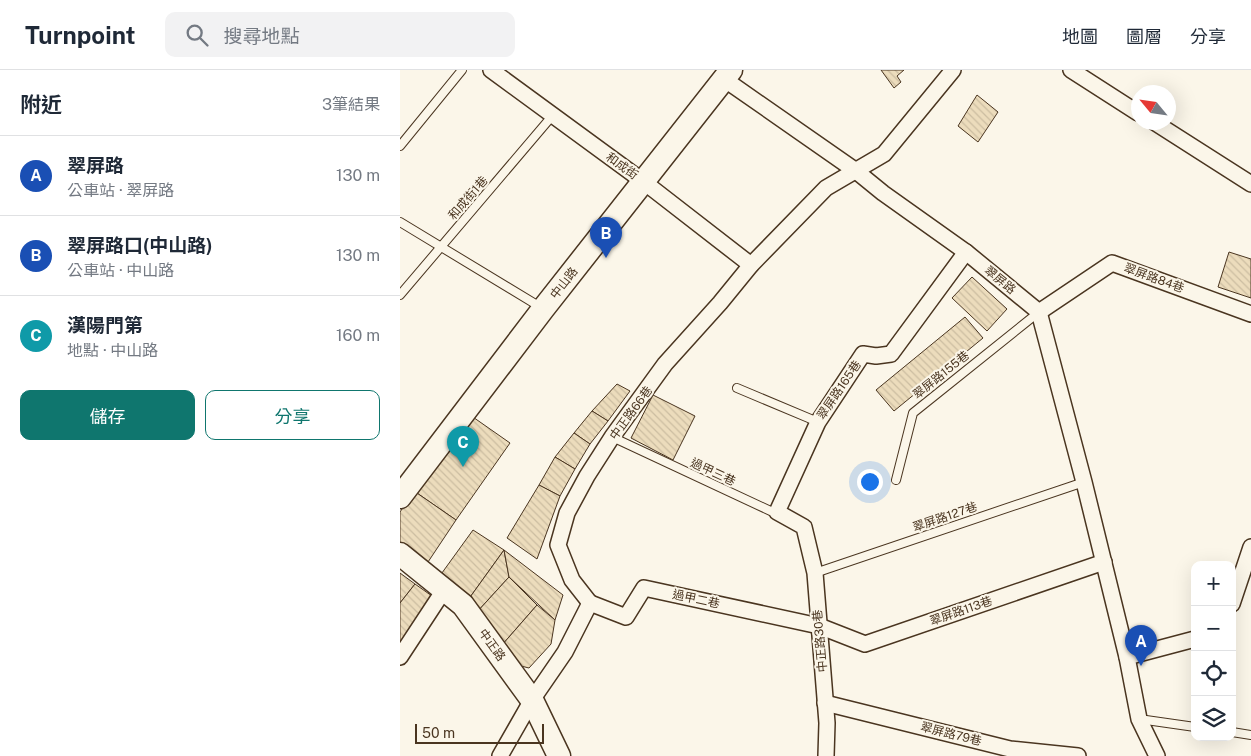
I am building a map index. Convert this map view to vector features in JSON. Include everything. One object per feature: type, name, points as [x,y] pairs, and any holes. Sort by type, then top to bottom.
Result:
[{"type":"main road","name":"中山路","points":[[400,497],[727,74]]},
{"type":"main road","name":"中正路","points":[[400,554],[463,606],[532,700],[559,756]]},
{"type":"street","name":"和成街","points":[[491,70],[644,182],[751,264]]},
{"type":"street","points":[[856,171],[884,154],[952,70]]},
{"type":"street","points":[[1071,70],[1131,109]]},
{"type":"street","name":"翠屏路","points":[[727,74],[883,193],[966,252],[1039,312]]},
{"type":"street","points":[[1167,130],[1251,184]]},
{"type":"street","name":"中正路66巷","points":[[590,603],[572,580],[558,545],[567,513],[587,476],[612,437],[666,364],[720,303],[751,264],[826,188],[856,171]]},
{"type":"street","name":"翠屏路165巷","points":[[804,526],[777,512],[818,422],[863,354],[876,356],[891,354],[966,252]]},
{"type":"street","name":"翠屏路84巷","points":[[1039,312],[1112,263],[1251,314]]},
{"type":"street","points":[[1039,312],[1104,562],[1127,657],[1139,718],[1152,755]]},
{"type":"street","name":"中正路30巷","points":[[804,526],[814,573],[827,723],[826,756]]},
{"type":"street","points":[[1236,592],[1251,547]]},
{"type":"street","name":"翠屏路113巷","points":[[819,626],[865,644],[1104,562]]},
{"type":"street","name":"過甲二巷","points":[[590,603],[626,617],[644,588],[819,626]]},
{"type":"street","points":[[400,658],[444,590]]},
{"type":"street","points":[[500,756],[532,700],[565,652],[590,603]]},
{"type":"street","points":[[1127,657],[1191,640]]},
{"type":"street","name":"翠屏路79巷","points":[[825,703],[1010,748],[1078,756]]},
{"type":"lane","points":[[400,146],[462,70]]},
{"type":"lane","name":"和成街1巷","points":[[400,295],[553,115]]},
{"type":"lane","points":[[400,222],[544,309]]},
{"type":"lane","name":"翠屏路155巷","points":[[896,480],[913,413],[1039,312]]},
{"type":"lane","points":[[737,388],[818,422]]},
{"type":"lane","name":"過甲三巷","points":[[612,437],[804,526]]},
{"type":"lane","name":"翠屏路127巷","points":[[814,573],[1084,482]]},
{"type":"lane","points":[[1139,718],[1191,726]]},
{"type":"lane","points":[[1236,733],[1251,735]]},
{"type":"building","points":[[881,70],[904,70],[897,76],[901,82],[894,88]]},
{"type":"building","points":[[977,95],[998,112],[978,142],[958,126]]},
{"type":"building","points":[[1229,252],[1251,259],[1251,298],[1218,287]]},
{"type":"building","points":[[972,277],[1007,309],[987,331],[952,298]]},
{"type":"building","points":[[965,317],[983,338],[894,411],[876,390]]},
{"type":"building","points":[[617,384],[630,391],[608,421],[592,411]]},
{"type":"building","points":[[653,395],[695,416],[673,460],[631,438]]},
{"type":"building","points":[[592,411],[608,421],[590,444],[574,433]]},
{"type":"building","points":[[470,415],[510,443],[456,520],[414,491]]},
{"type":"building","points":[[574,433],[590,444],[575,469],[555,457]]},
{"type":"building","points":[[555,457],[575,469],[560,496],[539,485]]},
{"type":"building","points":[[539,485],[560,496],[537,559],[507,538]]},
{"type":"building","points":[[414,491],[456,520],[424,568],[400,550],[400,512]]},
{"type":"building","points":[[473,530],[504,550],[468,600],[439,577]]},
{"type":"building","points":[[504,550],[509,577],[477,612],[468,600]]},
{"type":"building","points":[[504,550],[563,595],[555,620],[509,577]]},
{"type":"building","points":[[400,573],[415,584],[400,603]]},
{"type":"building","points":[[509,577],[537,605],[502,645],[477,612]]},
{"type":"building","points":[[415,584],[432,596],[400,643],[400,603]]},
{"type":"building","points":[[537,605],[555,620],[551,644],[529,668],[517,665],[502,645]]},
{"type":"place","name":"翠屏路口(中山路)","points":[[606,258]]},
{"type":"place","name":"漢陽門第","points":[[463,467]]},
{"type":"place","name":"翠屏路","points":[[1141,666]]}]
